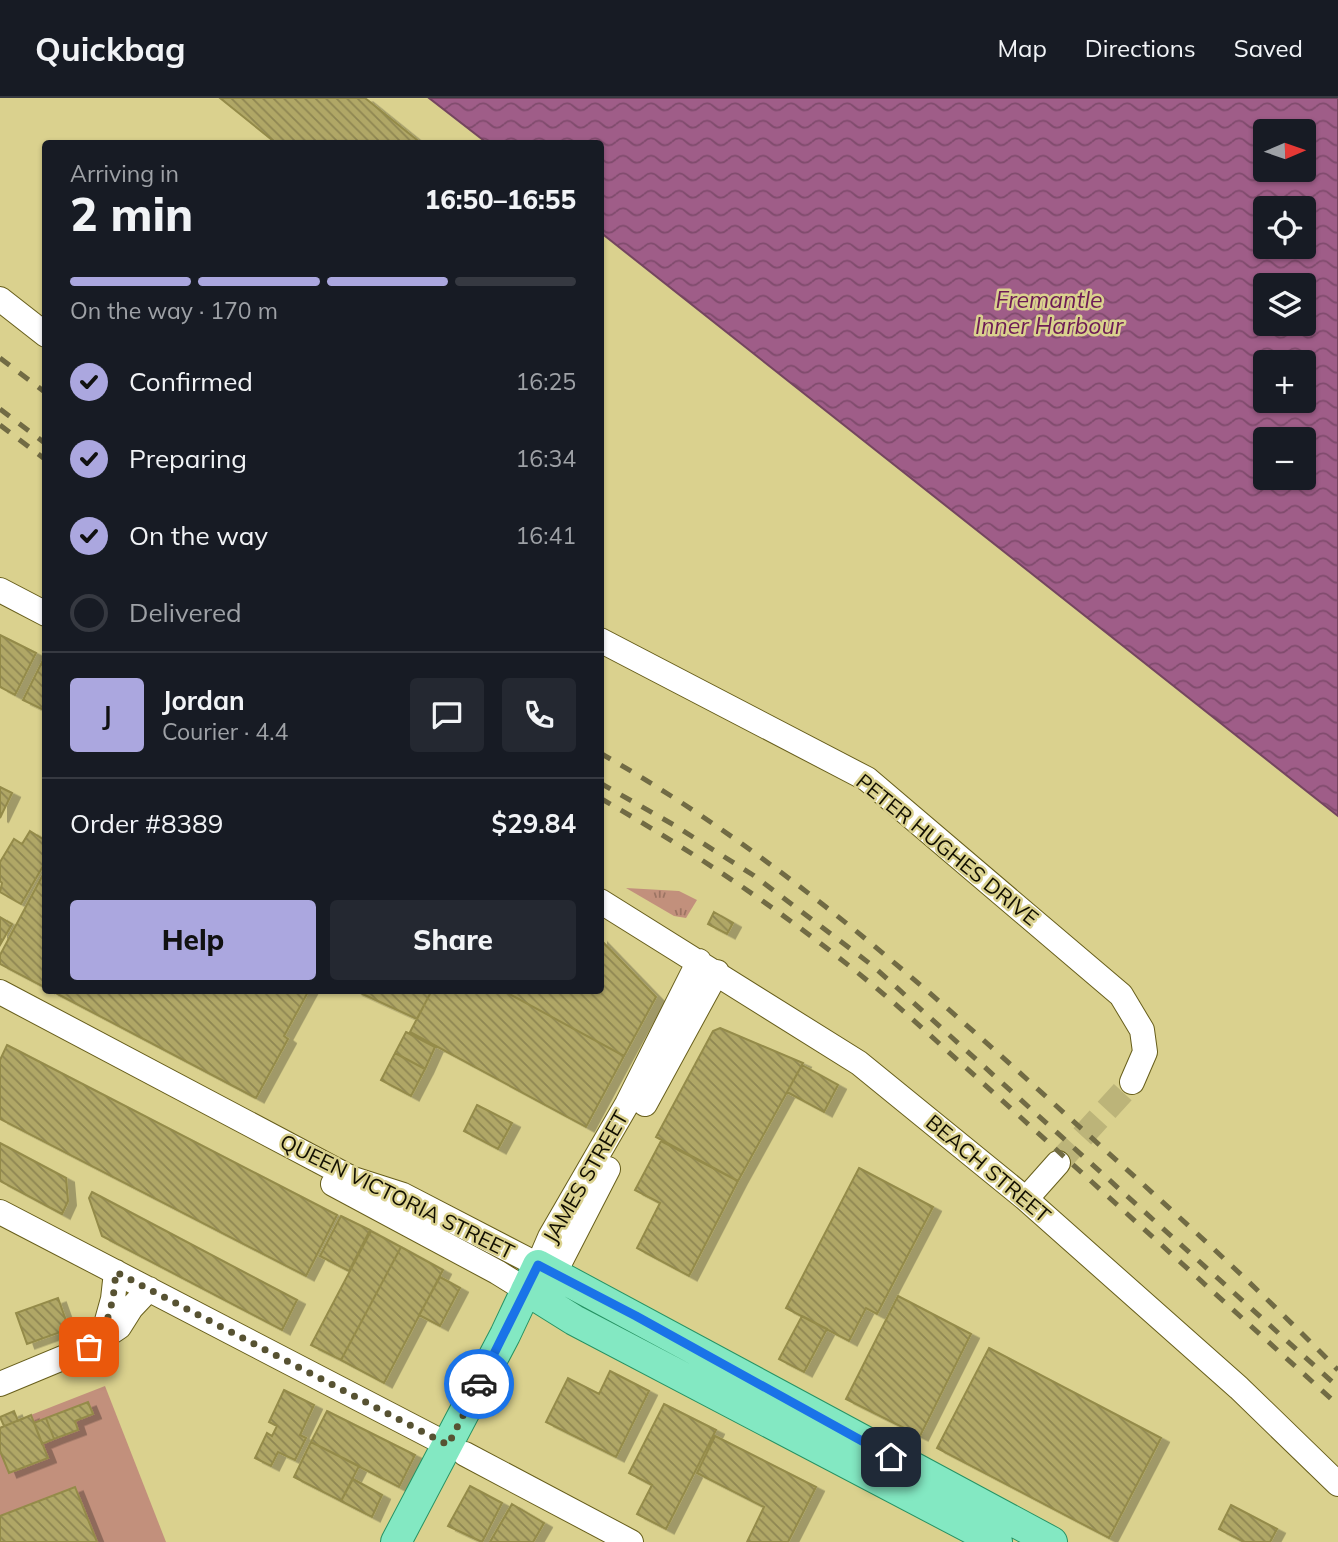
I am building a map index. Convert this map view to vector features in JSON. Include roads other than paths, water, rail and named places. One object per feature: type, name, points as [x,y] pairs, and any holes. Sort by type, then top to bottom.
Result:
[{"type":"main road","name":"JAMES STREET","points":[[418,1542],[456,1450],[540,1282]]},
{"type":"main road","name":"QUEEN VICTORIA STREET","points":[[540,1282],[574,1320],[997,1542]]},
{"type":"main road","name":"QUEEN VICTORIA STREET","points":[[540,1282],[1052,1542]]},
{"type":"main road","name":"JAMES STREET","points":[[396,1542],[456,1450]]},
{"type":"street","points":[[0,299],[42,332]]},
{"type":"street","points":[[0,590],[42,612]]},
{"type":"street","name":"PETER HUGHES DRIVE","points":[[604,642],[867,779],[1121,995],[1142,1030],[1145,1052],[1132,1082]]},
{"type":"street","name":"BEACH STREET","points":[[604,903],[859,1063],[1026,1199],[1239,1388],[1338,1484]]},
{"type":"street","name":"JAMES STREET","points":[[540,1282],[550,1237],[708,967]]},
{"type":"street","name":"QUEEN VICTORIA STREET","points":[[0,992],[353,1179],[403,1195],[540,1282]]},
{"type":"street","name":"QUEEN VICTORIA STREET","points":[[0,1007],[497,1272],[540,1282]]},
{"type":"street","points":[[1026,1199],[1058,1163]]},
{"type":"street","points":[[0,1212],[631,1542]]},
{"type":"street","points":[[102,1339],[113,1299],[116,1272]]},
{"type":"street","points":[[0,1384],[102,1339],[120,1327],[131,1308],[149,1289]]},
{"type":"water","name":"Fremantle Inner Harbour","points":[[429,98],[1338,98],[1338,816],[604,235],[604,140],[483,140]]},
{"type":"tunnel","points":[[1058,1163],[1132,1082]]},
{"type":"railway","points":[[0,358],[42,390]]},
{"type":"railway","points":[[0,409],[42,441]]},
{"type":"railway","points":[[0,425],[42,457]]},
{"type":"railway","points":[[604,755],[662,790],[780,871],[891,960],[1197,1234],[1338,1370]]},
{"type":"railway","points":[[604,785],[753,875],[873,966],[1338,1387]]},
{"type":"railway","points":[[604,800],[722,873],[799,927],[874,986],[1338,1405]]}]
